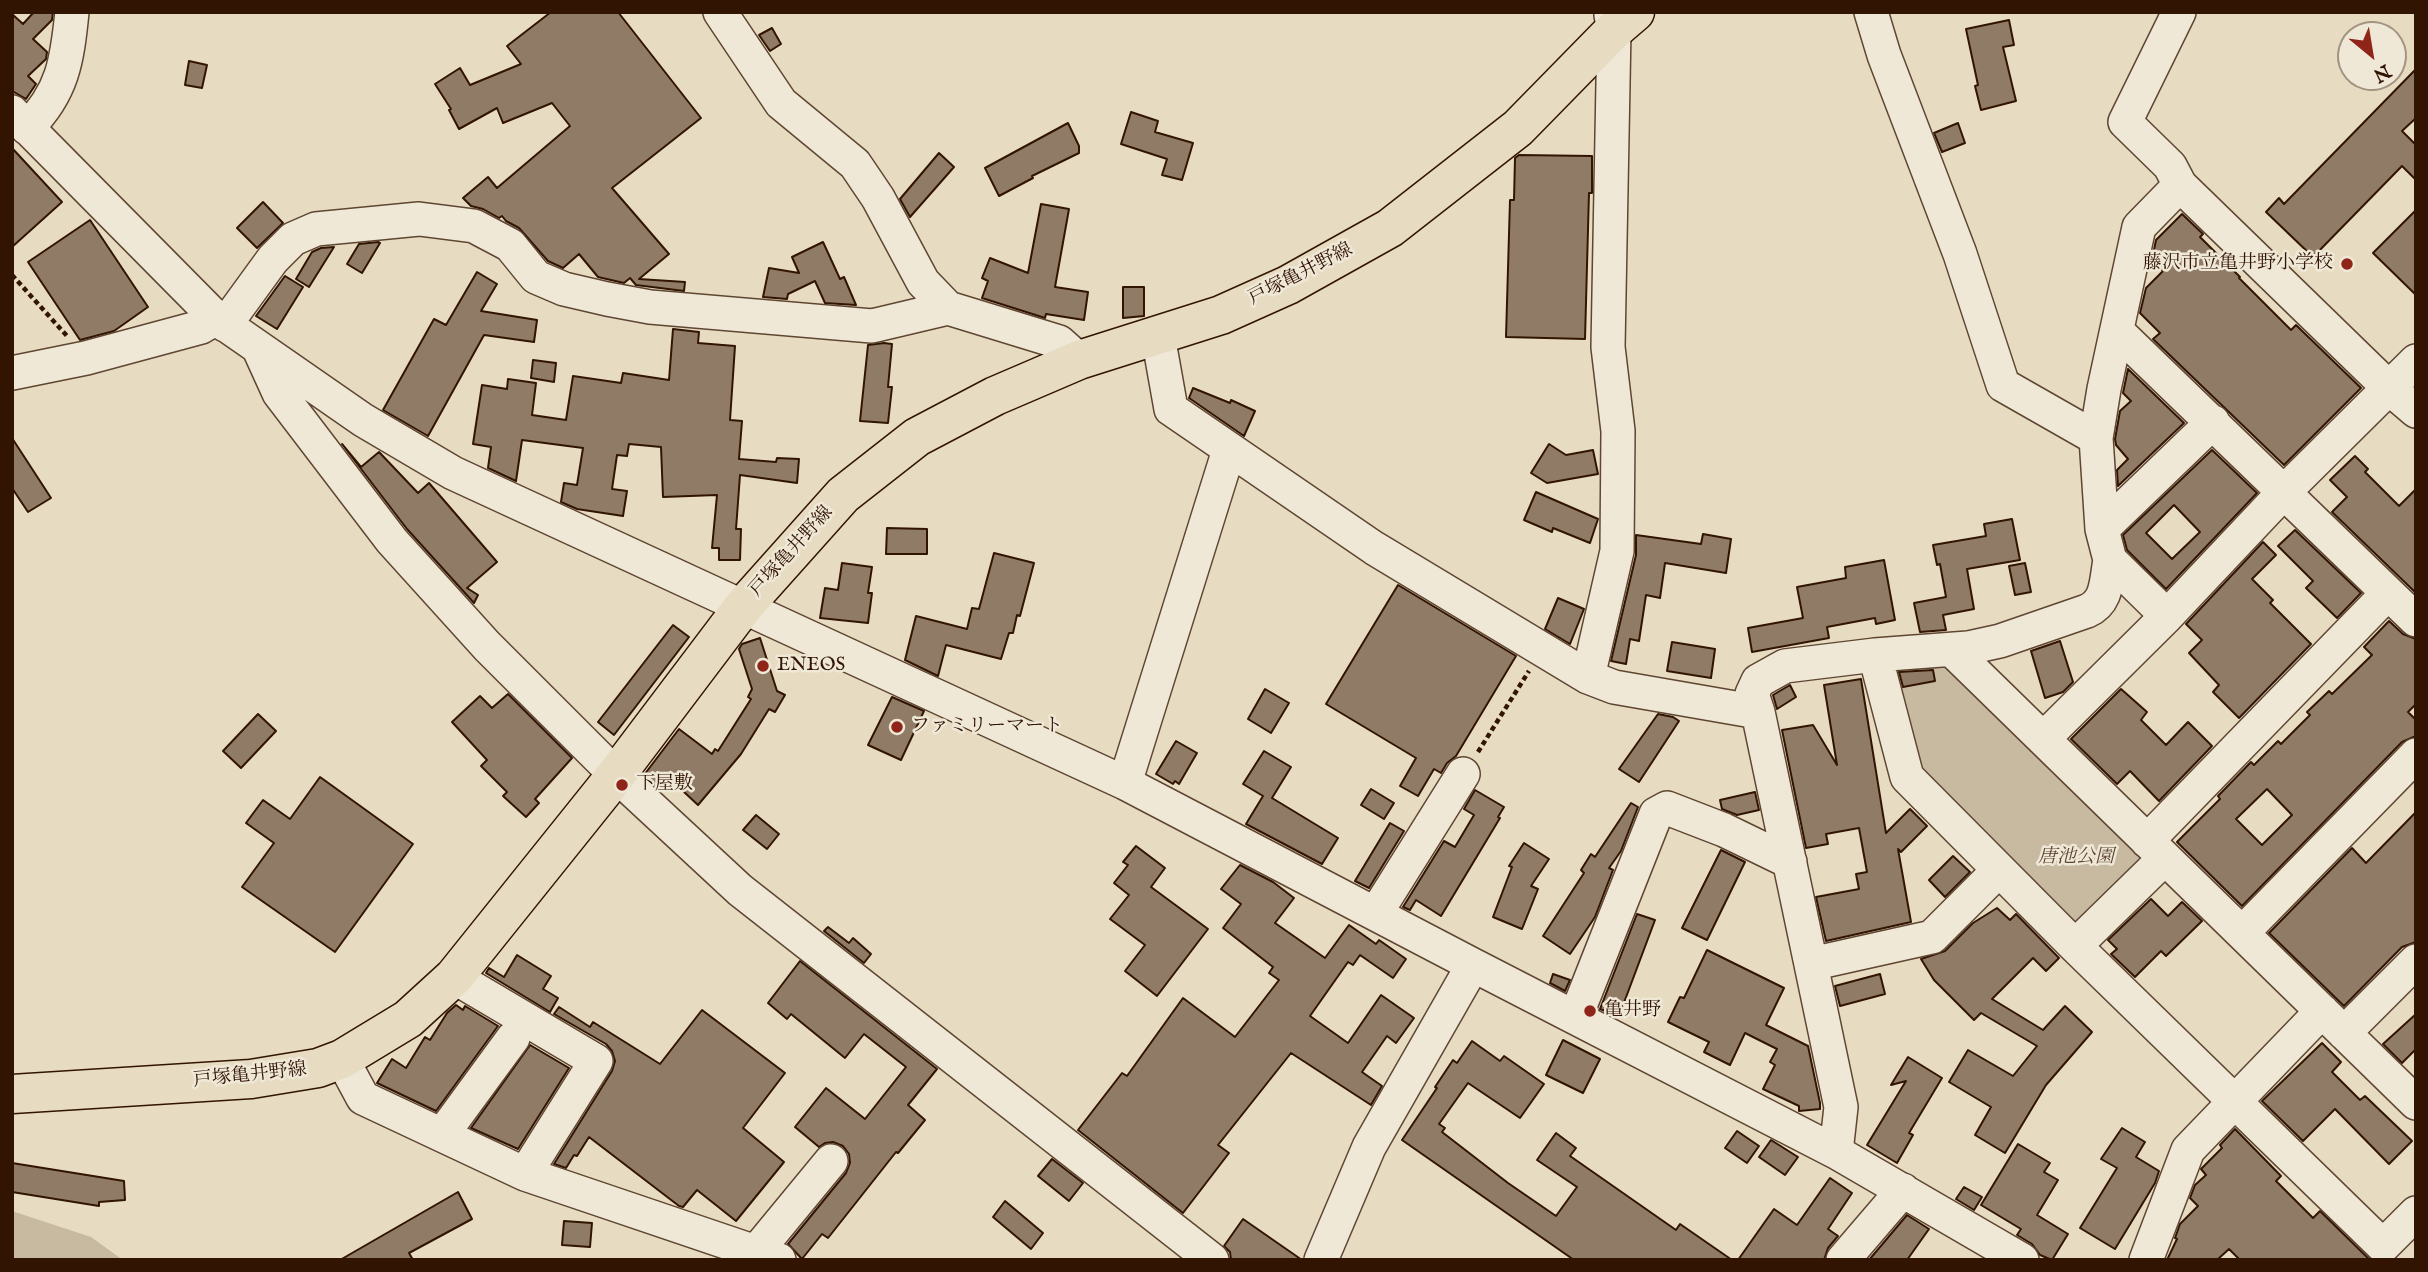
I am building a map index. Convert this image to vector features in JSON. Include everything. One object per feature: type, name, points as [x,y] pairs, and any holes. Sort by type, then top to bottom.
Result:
[{"type":"main road","name":"戸塚亀井野線","points":[[12,1094],[251,1079],[317,1068],[342,1059],[408,1019],[454,977],[616,775],[743,607],[843,495],[917,437],[995,396],[1079,360],[1221,315],[1288,285],[1390,228],[1518,128],[1620,18]]},
{"type":"street","points":[[72,12],[68,55],[61,81],[44,111],[20,120],[220,321],[363,420],[453,473],[1125,783],[1836,1152],[2022,1260]]},
{"type":"street","points":[[720,12],[781,103],[855,163],[878,198],[923,282],[948,308],[1012,330],[1059,342],[1079,360]]},
{"type":"street","points":[[1871,12],[1884,55],[1960,254],[2003,384],[2096,438]]},
{"type":"street","points":[[2179,12],[2125,122],[2170,166],[2180,185],[2416,411]]},
{"type":"street","points":[[1588,677],[1617,551],[1618,432],[1608,347],[1620,18]]},
{"type":"street","points":[[1836,1152],[1841,1107],[1752,694],[1758,681],[1785,666],[1875,655],[1951,650],[2000,641],[2096,607],[2103,599],[2106,545],[2096,438],[2104,389],[2139,227],[2180,185]]},
{"type":"street","points":[[12,373],[86,358],[220,321],[293,239],[316,229],[419,219],[474,226],[510,245],[536,277],[564,289],[650,307],[872,326],[948,308]]},
{"type":"street","points":[[2118,332],[2416,620]]},
{"type":"street","points":[[1158,336],[1171,409],[1374,548],[1588,677],[1614,687],[1758,712]]},
{"type":"street","points":[[258,346],[279,393],[392,541],[487,646],[616,775],[740,890],[1213,1260]]},
{"type":"street","points":[[2043,739],[2168,616],[2284,492],[2416,360]]},
{"type":"street","points":[[2106,545],[2213,422]]},
{"type":"street","points":[[1125,783],[1229,450]]},
{"type":"street","points":[[2106,545],[2168,616]]},
{"type":"street","points":[[2075,946],[2156,849],[2388,593]]},
{"type":"street","points":[[1951,650],[2416,1102]]},
{"type":"street","points":[[1875,655],[1907,777],[2075,946],[2383,1246],[2416,1213]]},
{"type":"street","points":[[2242,933],[2416,755]]},
{"type":"street","points":[[1376,913],[1464,774]]},
{"type":"street","points":[[1576,1016],[1656,814],[1667,808],[1724,830],[1790,862]]},
{"type":"street","points":[[1811,964],[1932,937],[2000,870]]},
{"type":"street","points":[[2146,1260],[2188,1150],[2234,1100],[2416,961]]},
{"type":"street","points":[[1321,1260],[1369,1147],[1473,965]]},
{"type":"street","points":[[454,977],[596,1061],[525,1174]]},
{"type":"street","points":[[442,1135],[513,1038]]},
{"type":"street","points":[[342,1059],[363,1098],[525,1174],[768,1256],[831,1161]]},
{"type":"street","points":[[1843,1260],[1903,1190]]},
{"type":"path","points":[[12,275],[86,358]]},
{"type":"path","points":[[1464,774],[1542,649]]},
{"type":"green space","name":"唐池公園","points":[[1948,658],[2153,858],[2077,935],[1914,772],[1884,664]]},
{"type":"green space","points":[[12,1211],[91,1237],[123,1260],[12,1260]]},
{"type":"building","points":[[34,12],[53,12],[52,20],[33,39],[47,52],[46,59],[28,76],[36,84],[26,99],[12,93],[12,14],[23,24]]},
{"type":"building","points":[[551,12],[618,12],[701,118],[612,188],[669,254],[639,279],[685,282],[684,291],[636,285],[630,278],[624,283],[598,277],[579,254],[563,268],[548,261],[519,228],[502,216],[499,218],[471,206],[463,198],[488,177],[497,188],[570,126],[552,103],[503,123],[497,108],[459,129],[449,110],[451,109],[435,84],[460,68],[470,85],[521,64],[507,46]]},
{"type":"building","points":[[2009,20],[2014,45],[2003,47],[2016,101],[1981,110],[1966,29]]},
{"type":"building","points":[[772,28],[781,44],[770,51],[759,35]]},
{"type":"building","points":[[189,61],[207,65],[202,88],[185,85]]},
{"type":"building","points":[[2416,69],[2416,118],[2402,131],[2416,145],[2416,180],[2402,166],[2313,257],[2266,212],[2279,198],[2284,204],[2394,91],[2407,91],[2407,78]]},
{"type":"building","points":[[1131,112],[1158,121],[1155,132],[1193,143],[1182,180],[1162,175],[1167,159],[1121,144]]},
{"type":"building","points":[[1068,123],[1079,146],[1079,153],[999,196],[985,168]]},
{"type":"building","points":[[1958,123],[1965,143],[1942,152],[1934,133]]},
{"type":"building","points":[[12,148],[62,202],[12,247]]},
{"type":"building","points":[[939,153],[954,167],[910,217],[900,199]]},
{"type":"building","points":[[1519,155],[1592,156],[1585,339],[1506,337],[1510,200],[1514,200],[1515,158]]},
{"type":"building","points":[[263,202],[283,223],[257,248],[237,228]]},
{"type":"building","points":[[1041,204],[1069,209],[1055,287],[1088,292],[1084,320],[1046,314],[1045,318],[982,298],[988,281],[982,278],[990,258],[1028,273]]},
{"type":"building","points":[[2416,210],[2416,295],[2373,253]]},
{"type":"building","points":[[2182,214],[2203,234],[2200,237],[2291,330],[2296,325],[2361,388],[2284,465],[2153,339],[2160,333],[2140,313],[2146,288],[2163,271],[2152,260],[2156,240]]},
{"type":"building","points":[[90,220],[148,307],[114,331],[80,340],[28,262]]},
{"type":"building","points":[[823,242],[840,279],[844,277],[856,305],[825,303],[815,281],[788,294],[787,299],[763,297],[769,268],[799,273],[792,257]]},
{"type":"building","points":[[380,243],[362,273],[347,264],[359,244]]},
{"type":"building","points":[[334,247],[309,287],[296,279],[312,252]]},
{"type":"building","points":[[477,272],[497,284],[481,311],[537,320],[534,342],[484,335],[428,436],[383,410],[434,319],[446,325]]},
{"type":"building","points":[[285,276],[303,287],[277,329],[256,316]]},
{"type":"building","points":[[1123,287],[1144,287],[1144,316],[1123,318]]},
{"type":"building","points":[[673,329],[699,332],[698,343],[735,346],[730,420],[742,421],[739,459],[776,462],[777,458],[799,459],[797,483],[740,475],[736,529],[741,529],[740,560],[719,560],[719,548],[712,548],[717,495],[663,497],[661,447],[629,444],[627,456],[617,455],[612,489],[627,491],[623,516],[577,509],[561,502],[564,483],[577,485],[583,448],[522,440],[516,481],[488,468],[491,447],[473,444],[482,385],[507,389],[508,379],[536,383],[532,415],[566,420],[573,376],[621,383],[623,373],[669,380]]},
{"type":"building","points":[[892,344],[888,387],[892,387],[888,423],[860,421],[868,345]]},
{"type":"building","points":[[533,360],[556,363],[554,382],[531,378]]},
{"type":"building","points":[[2128,369],[2184,423],[2118,486],[2117,470],[2128,459],[2116,445],[2115,439],[2120,411],[2131,401],[2123,393]]},
{"type":"building","points":[[1193,388],[1255,411],[1244,436],[1189,398]]},
{"type":"building","points":[[12,438],[51,498],[28,512],[12,488]]},
{"type":"building","points":[[342,444],[361,467],[379,452],[418,493],[429,483],[497,562],[467,588],[478,595],[474,603],[407,529]]},
{"type":"building","points":[[1549,444],[1566,455],[1593,450],[1598,474],[1547,483],[1531,473]]},
{"type":"building","points":[[2212,450],[2257,493],[2166,589],[2127,550],[2123,535]],"holes":[[[2174,505],[2200,532],[2172,559],[2146,533]]]},
{"type":"building","points":[[2355,456],[2368,469],[2365,472],[2399,506],[2416,489],[2416,593],[2332,512],[2347,497],[2330,480]]},
{"type":"building","points":[[1536,492],[1598,519],[1590,543],[1553,528],[1552,532],[1524,520]]},
{"type":"building","points":[[2012,519],[2020,560],[1967,569],[1974,609],[1943,615],[1946,630],[1920,632],[1914,603],[1946,597],[1940,564],[1937,565],[1933,545],[1986,536],[1984,524]]},
{"type":"building","points":[[887,528],[927,529],[927,554],[886,554]]},
{"type":"building","points":[[2295,530],[2361,593],[2337,618],[2306,588],[2313,581],[2278,546]]},
{"type":"building","points":[[1703,534],[1731,539],[1726,573],[1665,563],[1660,598],[1646,595],[1639,641],[1630,639],[1626,664],[1611,661],[1636,555],[1636,535],[1701,544]]},
{"type":"building","points":[[2263,542],[2276,555],[2252,579],[2273,600],[2270,603],[2311,644],[2239,718],[2213,692],[2219,685],[2189,653],[2202,640],[2186,624]]},
{"type":"building","points":[[994,553],[1034,563],[1020,616],[1017,615],[1013,633],[1009,633],[1001,659],[946,645],[938,676],[905,660],[916,616],[967,629],[972,608],[979,609]]},
{"type":"building","points":[[1884,560],[1895,620],[1876,624],[1875,618],[1827,627],[1829,638],[1752,652],[1748,628],[1803,618],[1797,587],[1846,578],[1845,567]]},
{"type":"building","points":[[842,563],[872,567],[868,593],[872,593],[868,623],[820,618],[825,588],[838,590]]},
{"type":"building","points":[[2025,563],[2031,592],[2015,595],[2009,566]]},
{"type":"building","points":[[1398,585],[1516,656],[1456,756],[1447,763],[1441,773],[1434,769],[1418,796],[1400,786],[1416,758],[1326,704]]},
{"type":"building","points":[[1558,598],[1584,609],[1570,644],[1545,629]]},
{"type":"building","points":[[2389,621],[2403,634],[2416,639],[2416,704],[2408,712],[2416,720],[2416,736],[2402,742],[2242,906],[2177,842],[2220,799],[2218,796],[2251,762],[2254,765],[2278,741],[2281,744],[2310,715],[2307,712],[2329,691],[2332,694],[2372,655],[2364,647]],"holes":[[[2267,789],[2292,815],[2262,845],[2236,819]]]},
{"type":"building","points":[[673,625],[689,637],[614,735],[598,722]]},
{"type":"building","points":[[760,638],[777,691],[785,695],[775,712],[769,709],[741,754],[698,805],[669,778],[661,790],[644,775],[679,729],[712,754],[715,749],[718,751],[751,699],[748,697],[752,689],[739,649],[742,644]]},
{"type":"building","points":[[2060,641],[2073,682],[2063,692],[2045,698],[2031,651]]},
{"type":"building","points":[[1672,642],[1715,649],[1711,678],[1667,671]]},
{"type":"building","points":[[1933,670],[1935,681],[1903,687],[1899,672]]},
{"type":"building","points":[[1861,679],[1886,833],[1910,809],[1927,826],[1901,852],[1898,849],[1911,922],[1826,941],[1816,897],[1859,889],[1856,874],[1867,872],[1859,828],[1826,834],[1828,844],[1806,848],[1782,730],[1813,725],[1837,765],[1824,685]]},
{"type":"building","points":[[1790,685],[1796,697],[1777,709],[1773,695]]},
{"type":"building","points":[[1265,689],[1289,703],[1271,733],[1248,719]]},
{"type":"building","points":[[2121,689],[2147,712],[2141,720],[2166,745],[2188,722],[2212,746],[2159,801],[2130,771],[2117,784],[2071,739]]},
{"type":"building","points":[[508,694],[572,758],[535,799],[539,803],[526,817],[503,796],[507,792],[481,766],[487,760],[452,722],[480,696],[492,708]]},
{"type":"building","name":"ファミリーマート","points":[[892,697],[924,711],[901,760],[868,745]]},
{"type":"building","points":[[258,714],[276,731],[241,768],[223,751]]},
{"type":"building","points":[[1658,714],[1679,721],[1639,782],[1619,769]]},
{"type":"building","points":[[1176,741],[1197,753],[1179,784],[1175,781],[1173,784],[1156,774]]},
{"type":"building","points":[[1264,751],[1291,767],[1272,798],[1338,838],[1322,864],[1246,824],[1263,796],[1243,784]]},
{"type":"building","points":[[320,777],[413,844],[335,952],[242,887],[274,843],[246,823],[263,800],[290,819]]},
{"type":"building","points":[[1371,789],[1394,803],[1384,819],[1361,805]]},
{"type":"building","points":[[1475,790],[1504,807],[1441,916],[1416,900],[1410,910],[1403,907],[1444,841],[1455,847],[1474,815],[1464,809]]},
{"type":"building","points":[[1755,792],[1759,810],[1737,815],[1722,809],[1720,800]]},
{"type":"building","points":[[1631,803],[1638,807],[1621,851],[1609,868],[1613,870],[1595,917],[1570,954],[1543,936],[1584,873],[1581,870],[1591,854],[1595,857]]},
{"type":"building","points":[[2416,812],[2416,942],[2402,947],[2344,1006],[2269,933],[2352,848],[2366,863]]},
{"type":"building","points":[[756,815],[779,834],[767,849],[743,830]]},
{"type":"building","points":[[1390,823],[1404,831],[1369,888],[1355,881]]},
{"type":"building","points":[[1524,843],[1549,859],[1531,886],[1538,889],[1522,929],[1493,917],[1512,867],[1509,866]]},
{"type":"building","points":[[1136,846],[1165,868],[1151,887],[1208,929],[1157,996],[1125,971],[1145,945],[1110,919],[1129,895],[1114,883],[1128,865],[1123,862]]},
{"type":"building","points":[[1721,850],[1745,862],[1707,940],[1682,928]]},
{"type":"building","points":[[1953,856],[1970,872],[1945,897],[1929,880]]},
{"type":"building","points":[[1240,865],[1273,882],[1294,898],[1275,923],[1325,958],[1349,925],[1376,944],[1379,940],[1406,959],[1393,978],[1360,955],[1353,965],[1348,962],[1310,1016],[1348,1043],[1381,995],[1414,1018],[1396,1043],[1387,1036],[1362,1072],[1382,1086],[1371,1105],[1291,1053],[1218,1145],[1229,1153],[1183,1213],[1078,1130],[1122,1073],[1127,1076],[1183,998],[1235,1037],[1279,980],[1269,973],[1273,967],[1223,928],[1241,904],[1221,889]]},
{"type":"building","points":[[2151,899],[2168,916],[2182,902],[2202,921],[2166,956],[2161,951],[2135,977],[2111,954],[2117,949],[2108,940]]},
{"type":"building","points":[[1997,908],[2010,920],[2016,914],[2059,958],[2046,971],[2033,958],[1992,999],[2043,1030],[2065,1006],[2092,1032],[2046,1085],[2005,1153],[1975,1135],[1991,1107],[1949,1082],[1968,1050],[2013,1076],[2037,1046],[1981,1013],[1974,1020],[1934,980],[1921,959],[1945,951],[1973,923]]},
{"type":"building","points":[[1637,914],[1655,920],[1619,1016],[1600,1009]]},
{"type":"building","points":[[828,927],[849,943],[853,938],[871,954],[864,963],[824,931]]},
{"type":"building","points":[[1707,950],[1784,988],[1766,1025],[1808,1046],[1820,1109],[1799,1111],[1799,1106],[1763,1089],[1775,1065],[1770,1062],[1777,1049],[1745,1033],[1730,1065],[1704,1052],[1709,1042],[1668,1022],[1680,997],[1684,998]]},
{"type":"building","points":[[517,955],[551,976],[543,989],[558,998],[550,1012],[486,973],[489,968],[504,977]]},
{"type":"building","points":[[800,961],[937,1069],[908,1105],[925,1120],[828,1238],[822,1234],[802,1259],[788,1244],[846,1173],[850,1163],[849,1154],[843,1146],[833,1142],[819,1147],[795,1127],[826,1088],[865,1119],[906,1067],[864,1034],[845,1058],[791,1014],[787,1019],[768,1003]]},
{"type":"building","points":[[1553,974],[1570,980],[1565,991],[1550,983]]},
{"type":"building","points":[[1880,974],[1885,994],[1840,1006],[1835,986]]},
{"type":"building","points":[[456,1005],[463,1010],[465,1006],[498,1026],[436,1111],[377,1083],[392,1059],[406,1068],[425,1037],[430,1040],[447,1013]]},
{"type":"building","points":[[559,1007],[590,1027],[593,1022],[660,1064],[702,1010],[785,1073],[743,1128],[784,1162],[736,1221],[697,1190],[683,1207],[679,1206],[589,1137],[566,1168],[554,1164],[612,1071],[615,1061],[606,1044],[554,1014]]},
{"type":"building","points":[[2416,1014],[2416,1049],[2402,1063],[2383,1044]]},
{"type":"building","points":[[1563,1040],[1600,1059],[1583,1093],[1546,1075]]},
{"type":"building","points":[[1472,1041],[1500,1061],[1504,1056],[1544,1084],[1520,1118],[1468,1083],[1439,1124],[1445,1128],[1442,1132],[1556,1216],[1577,1187],[1537,1160],[1556,1133],[1576,1148],[1570,1156],[1676,1230],[1680,1224],[1732,1260],[1574,1260],[1402,1140],[1453,1060],[1457,1063]]},
{"type":"building","points":[[2322,1043],[2341,1062],[2332,1072],[2360,1100],[2365,1096],[2412,1141],[2389,1164],[2335,1109],[2303,1141],[2262,1101]]},
{"type":"building","points":[[530,1045],[569,1068],[518,1149],[471,1128]]},
{"type":"building","points":[[1908,1057],[1942,1078],[1909,1133],[1913,1135],[1897,1163],[1867,1145],[1906,1081],[1891,1085]]},
{"type":"building","points":[[2122,1128],[2145,1142],[2136,1157],[2159,1171],[2155,1183],[2115,1249],[2080,1228],[2117,1168],[2101,1159]]},
{"type":"building","points":[[2235,1129],[2281,1176],[2276,1181],[2313,1218],[2320,1211],[2370,1260],[2240,1260],[2229,1249],[2217,1260],[2167,1260],[2177,1239],[2175,1238],[2180,1224],[2198,1206],[2190,1198],[2195,1185],[2206,1175],[2201,1169],[2222,1148],[2220,1145]]},
{"type":"building","points":[[1737,1131],[1759,1146],[1747,1163],[1725,1148]]},
{"type":"building","points":[[1771,1140],[1798,1157],[1785,1175],[1759,1157]]},
{"type":"building","points":[[2018,1144],[2050,1163],[2044,1172],[2058,1180],[2037,1215],[2068,1234],[2052,1260],[2040,1255],[2032,1244],[2017,1235],[2021,1229],[1981,1205]]},
{"type":"building","points":[[1052,1159],[1083,1183],[1069,1201],[1038,1176]]},
{"type":"building","points":[[12,1163],[124,1181],[125,1200],[99,1202],[99,1206],[12,1192]]},
{"type":"building","points":[[1830,1178],[1852,1193],[1828,1229],[1838,1236],[1828,1248],[1824,1260],[1738,1260],[1774,1209],[1797,1225]]},
{"type":"building","points":[[1964,1187],[1982,1197],[1974,1210],[1956,1199]]},
{"type":"building","points":[[458,1192],[472,1219],[409,1253],[413,1260],[340,1260]]},
{"type":"building","points":[[1005,1201],[1043,1233],[1031,1249],[993,1217]]},
{"type":"building","points":[[1907,1215],[1929,1229],[1907,1260],[1869,1260]]},
{"type":"building","points":[[1243,1219],[1302,1260],[1231,1260],[1230,1252],[1224,1246]]},
{"type":"building","points":[[564,1221],[592,1223],[590,1247],[562,1245]]},
{"type":"place","name":"藤沢市立亀井野小学校","points":[[2347,264]]},
{"type":"place","name":"ENEOS","points":[[763,666]]},
{"type":"place","name":"ファミリーマート","points":[[897,727]]},
{"type":"place","name":"下屋敷","points":[[622,785]]},
{"type":"place","name":"亀井野","points":[[1590,1011]]}]
